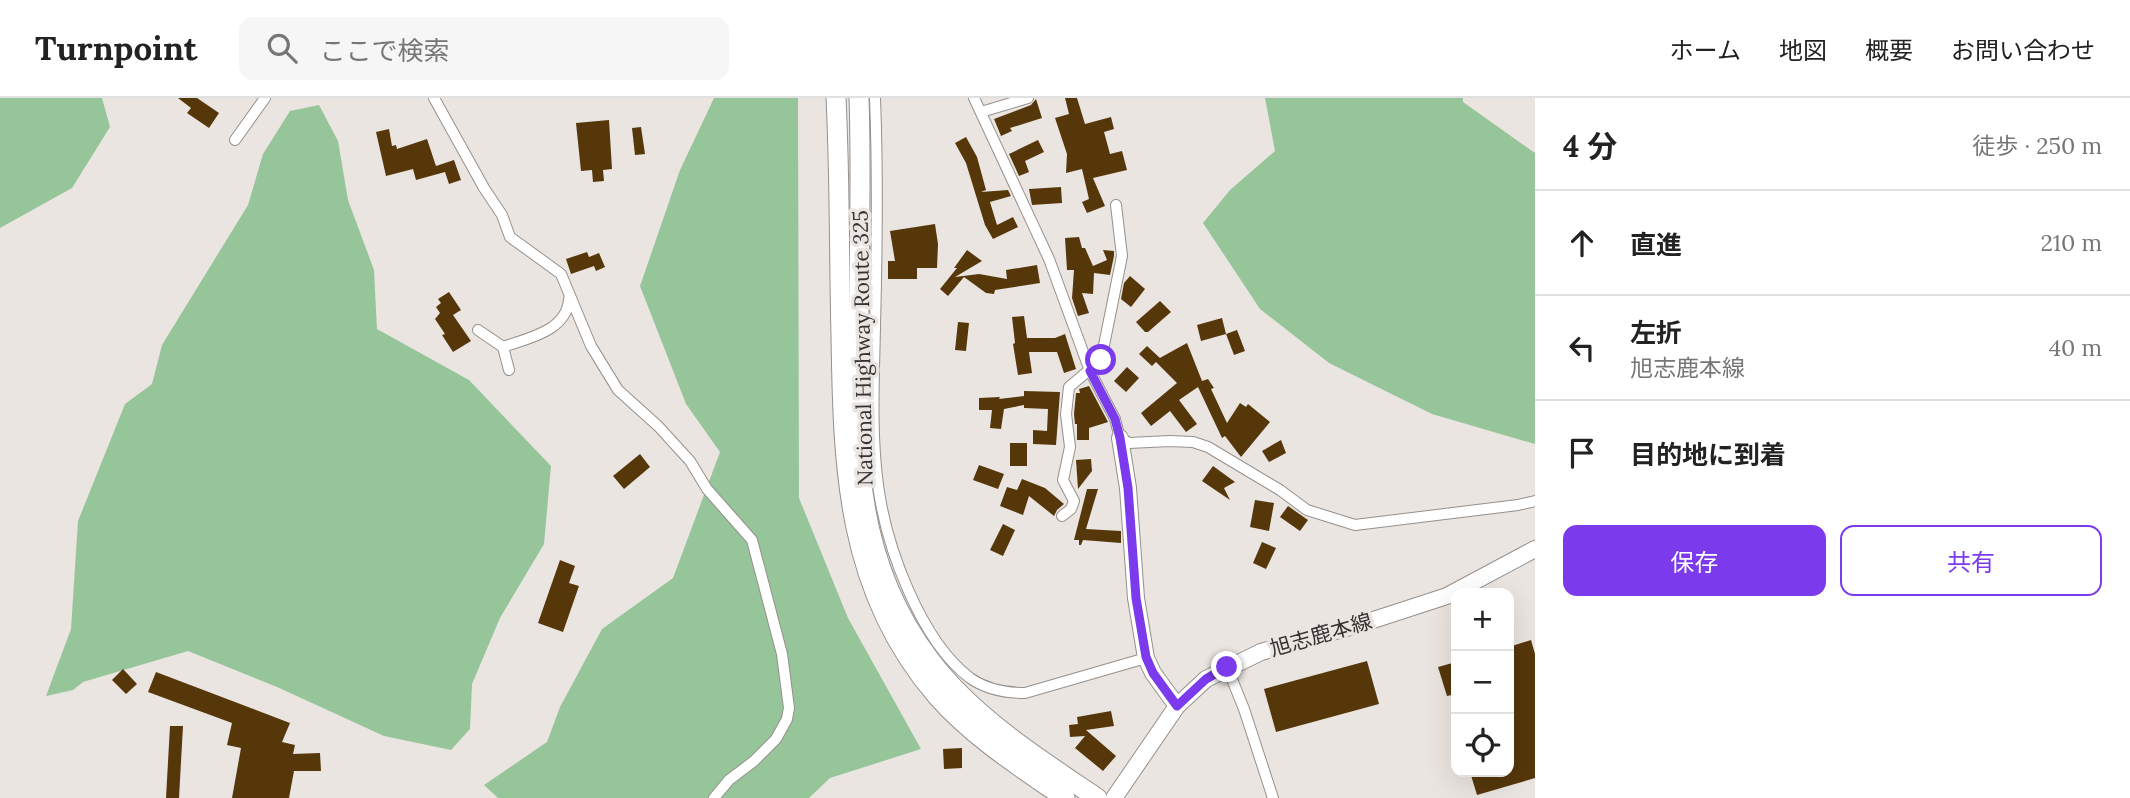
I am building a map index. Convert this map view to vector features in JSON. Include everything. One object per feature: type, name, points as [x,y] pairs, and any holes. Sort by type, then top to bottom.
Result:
[{"type":"highway","name":"National Highway Route 325","points":[[835,98],[845,466],[860,547],[871,583],[886,620],[916,670],[938,697],[989,744],[1065,798]]},
{"type":"highway","name":"National Highway Route 325","points":[[859,98],[861,473],[877,559],[898,609],[931,662],[1001,729],[1036,757],[1097,798]]},
{"type":"main road","points":[[1120,438],[1128,488],[1136,598],[1146,657],[1153,673],[1177,706]]},
{"type":"main road","name":"旭志鹿本線","points":[[1114,798],[1177,706],[1206,679],[1261,652],[1447,596],[1535,549]]},
{"type":"street","points":[[235,139],[265,98]]},
{"type":"street","points":[[435,98],[484,188],[502,215],[510,237],[561,274],[591,346],[618,390],[658,426],[690,461],[707,489],[752,540],[782,654],[789,708],[776,740],[729,780],[714,798]]},
{"type":"street","points":[[875,98],[875,450],[883,517],[914,601],[938,642],[955,664],[971,678],[989,688],[1008,693],[1025,693],[1146,657]]},
{"type":"street","points":[[974,98],[1049,259],[1090,371],[1115,419],[1120,438],[1129,443],[1170,441],[1208,446],[1280,490],[1307,510],[1355,525],[1518,505],[1535,500]]},
{"type":"street","points":[[981,112],[1028,98]]},
{"type":"street","points":[[1062,516],[1071,509],[1074,501],[1063,480],[1070,446],[1066,414],[1069,387],[1101,360],[1122,256],[1116,205]]},
{"type":"street","points":[[503,347],[545,332],[558,323],[569,311],[570,293]]},
{"type":"street","points":[[478,330],[503,347],[509,370]]},
{"type":"street","points":[[1227,667],[1244,709],[1273,798]]},
{"type":"green space","points":[[0,98],[102,98],[110,127],[72,188],[0,228]]},
{"type":"green space","points":[[714,98],[798,98],[799,498],[848,618],[921,749],[830,778],[809,798],[498,798],[484,785],[547,742],[560,707],[602,629],[673,578],[720,452],[686,404],[640,286],[680,170]]},
{"type":"green space","points":[[1265,98],[1463,98],[1463,102],[1535,153],[1535,444],[1432,414],[1329,363],[1260,309],[1203,223],[1230,190],[1275,151]]},
{"type":"green space","points":[[319,105],[338,141],[348,200],[374,270],[377,329],[469,380],[551,466],[544,544],[500,618],[472,684],[470,729],[451,750],[384,736],[277,687],[188,651],[83,682],[73,690],[46,696],[71,629],[78,521],[125,404],[152,384],[162,345],[248,205],[263,154],[290,111]]},
{"type":"building","points":[[178,98],[197,98],[219,113],[209,128],[187,113],[191,108]]},
{"type":"building","points":[[1065,98],[1077,98],[1085,124],[1111,117],[1114,129],[1104,132],[1110,154],[1122,151],[1127,170],[1093,178],[1105,206],[1087,213],[1082,202],[1089,199],[1082,169],[1066,173],[1067,154],[1055,118],[1069,114]]},
{"type":"building","points":[[1036,99],[1042,118],[1010,128],[1012,131],[1001,136],[994,119],[1031,105]]},
{"type":"building","points":[[609,120],[612,169],[603,170],[604,181],[593,182],[592,170],[581,171],[576,123]]},
{"type":"building","points":[[641,127],[645,154],[635,155],[632,128]]},
{"type":"building","points":[[389,129],[392,146],[396,145],[397,149],[427,139],[436,166],[454,160],[461,180],[449,184],[445,172],[416,180],[413,169],[386,176],[376,132]]},
{"type":"building","points":[[966,137],[977,157],[986,190],[981,192],[1008,190],[1011,196],[990,202],[997,225],[1013,217],[1018,227],[993,239],[985,225],[966,163],[955,143]]},
{"type":"building","points":[[1038,140],[1044,152],[1025,161],[1029,172],[1019,176],[1009,154]]},
{"type":"building","points":[[1061,187],[1062,203],[1032,205],[1029,189]]},
{"type":"building","points":[[935,224],[937,268],[917,268],[917,279],[888,279],[888,261],[895,261],[890,231]]},
{"type":"building","points":[[1079,237],[1093,266],[1107,260],[1103,250],[1114,251],[1114,256],[1110,275],[1094,273],[1093,294],[1082,293],[1089,313],[1078,316],[1072,298],[1074,270],[1067,270],[1065,238]]},
{"type":"building","points":[[967,250],[982,261],[955,277],[979,274],[1007,279],[1006,270],[1037,265],[1040,283],[995,290],[994,294],[986,293],[964,277],[948,296],[940,289]]},
{"type":"building","points":[[587,252],[589,257],[599,253],[605,267],[596,271],[594,266],[571,274],[566,259]]},
{"type":"building","points":[[1130,276],[1145,289],[1131,307],[1121,299],[1124,283]]},
{"type":"building","points":[[449,292],[461,310],[453,315],[471,341],[453,352],[435,319],[440,313],[436,307],[441,303],[438,299]]},
{"type":"building","points":[[1160,301],[1171,312],[1145,332],[1136,322]]},
{"type":"building","points":[[1024,316],[1027,338],[1055,338],[1065,334],[1076,369],[1064,373],[1057,352],[1029,352],[1032,373],[1018,375],[1012,317]]},
{"type":"building","points":[[1222,318],[1226,334],[1201,341],[1197,325]]},
{"type":"building","points":[[958,322],[969,323],[966,351],[955,350]]},
{"type":"building","points":[[1237,330],[1245,351],[1234,355],[1226,334]]},
{"type":"building","points":[[1187,343],[1202,381],[1208,379],[1214,388],[1211,389],[1227,423],[1240,403],[1246,407],[1248,404],[1270,422],[1241,457],[1225,436],[1222,438],[1198,387],[1179,400],[1197,424],[1186,432],[1170,411],[1151,426],[1141,413],[1177,383],[1156,362],[1152,366],[1139,354],[1147,346],[1160,358]]},
{"type":"building","points":[[1127,367],[1139,378],[1126,392],[1114,381]]},
{"type":"building","points":[[1089,386],[1108,422],[1089,428],[1089,440],[1077,440],[1074,414],[1076,393]]},
{"type":"building","points":[[1024,391],[1060,392],[1056,445],[1033,444],[1033,430],[1047,431],[1048,409],[1024,408],[1024,405],[1004,409],[1001,429],[990,428],[992,410],[979,410],[979,398],[1024,396]]},
{"type":"building","points":[[1281,440],[1286,453],[1269,462],[1262,451]]},
{"type":"building","points":[[1010,443],[1027,443],[1027,466],[1010,466]]},
{"type":"building","points":[[640,454],[650,467],[624,489],[613,476]]},
{"type":"building","points":[[1091,459],[1092,471],[1078,489],[1076,460]]},
{"type":"building","points":[[979,465],[1004,474],[998,489],[973,480]]},
{"type":"building","points":[[1213,466],[1235,482],[1224,488],[1230,500],[1202,481]]},
{"type":"building","points":[[1022,479],[1045,488],[1064,504],[1054,516],[1029,496],[1023,515],[1000,506],[1007,487],[1017,490]]},
{"type":"building","points":[[1087,489],[1098,489],[1086,529],[1121,531],[1121,543],[1083,540],[1079,545],[1079,540],[1074,540]]},
{"type":"building","points":[[1255,500],[1274,503],[1269,531],[1250,527]]},
{"type":"building","points":[[1288,506],[1308,520],[1300,531],[1280,517]]},
{"type":"building","points":[[1003,524],[1015,530],[1003,556],[990,550]]},
{"type":"building","points":[[1262,542],[1276,548],[1266,569],[1253,563]]},
{"type":"building","points":[[560,560],[575,566],[569,583],[579,586],[563,632],[538,623]]},
{"type":"building","points":[[1531,640],[1535,654],[1535,778],[1477,795],[1472,777],[1514,777],[1514,645]]},
{"type":"building","points":[[1367,661],[1379,704],[1276,732],[1264,689]]},
{"type":"building","points":[[1451,663],[1451,695],[1447,696],[1438,667]]},
{"type":"building","points":[[123,669],[137,684],[126,694],[112,680]]},
{"type":"building","points":[[156,672],[290,723],[282,742],[295,745],[293,754],[320,753],[321,771],[294,771],[289,798],[232,798],[241,748],[227,745],[232,723],[148,692]]},
{"type":"building","points":[[1111,711],[1114,726],[1086,730],[1116,756],[1103,771],[1075,748],[1085,736],[1070,737],[1069,725],[1078,724],[1077,717]]},
{"type":"building","points":[[170,726],[183,726],[179,798],[166,798]]},
{"type":"building","points":[[962,748],[962,768],[944,769],[943,749]]},
{"type":"route","points":[[1101,360],[1090,371],[1115,419],[1120,438],[1128,488],[1136,598],[1146,657],[1165,692],[1177,706],[1206,679],[1227,667]]}]
